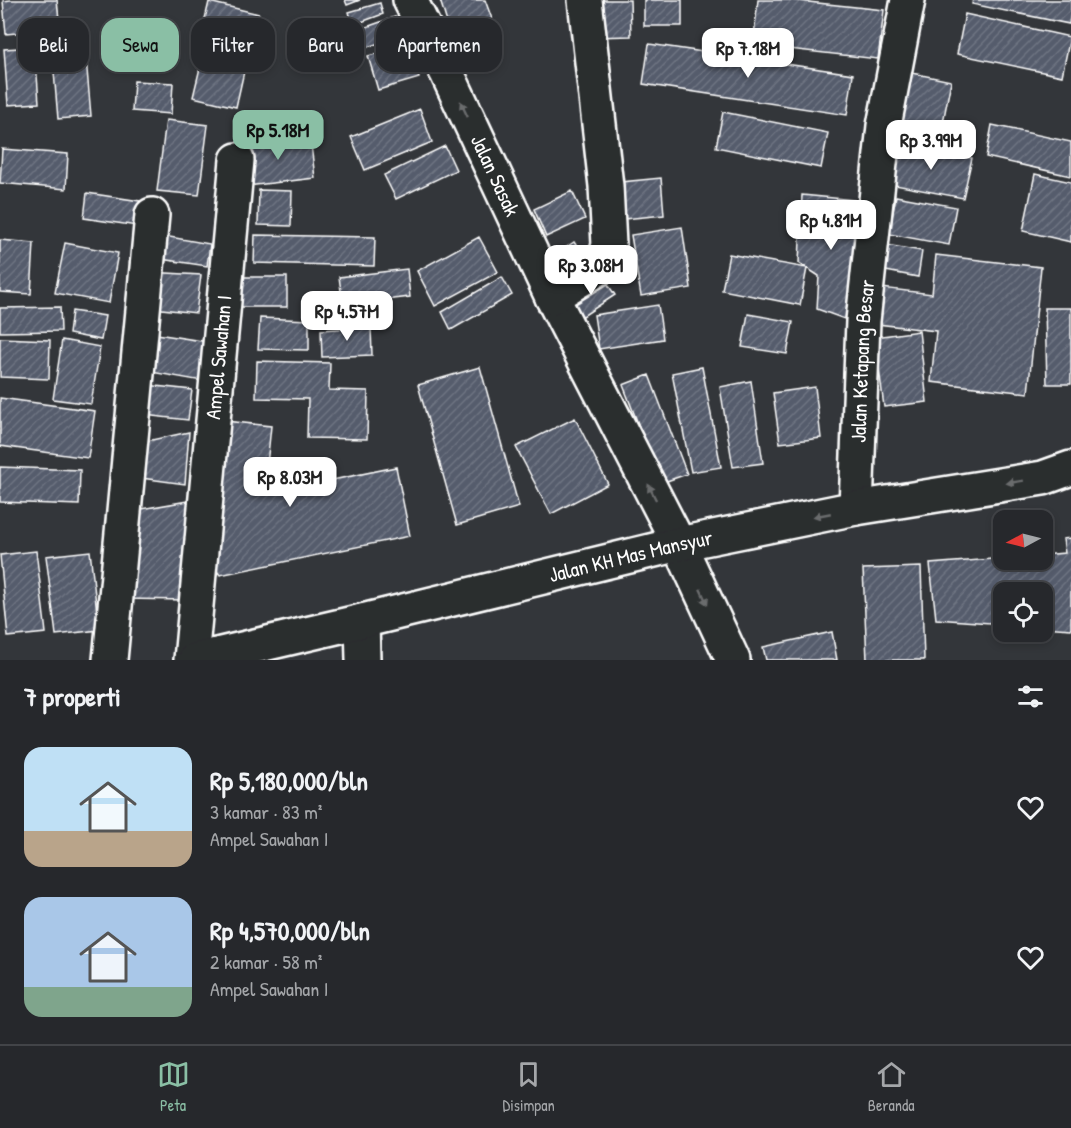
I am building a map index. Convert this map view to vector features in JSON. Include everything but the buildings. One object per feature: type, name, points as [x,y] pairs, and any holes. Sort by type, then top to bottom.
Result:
[{"type":"street","name":"Jalan Sasak","points":[[410,0],[552,297],[679,544],[734,660]]},
{"type":"street","points":[[552,297],[599,268],[605,259],[609,245],[606,186],[585,0]]},
{"type":"street","name":"Jalan Ketapang Besar","points":[[856,508],[867,289],[884,126],[908,0]]},
{"type":"street","name":"Ampel Sawahan I","points":[[190,660],[237,160]]},
{"type":"street","points":[[110,660],[152,215]]},
{"type":"street","name":"Jalan KH Mas Mansyur","points":[[195,660],[679,544],[856,508],[1043,478],[1071,468]]},
{"type":"street","points":[[362,621],[363,660]]}]
